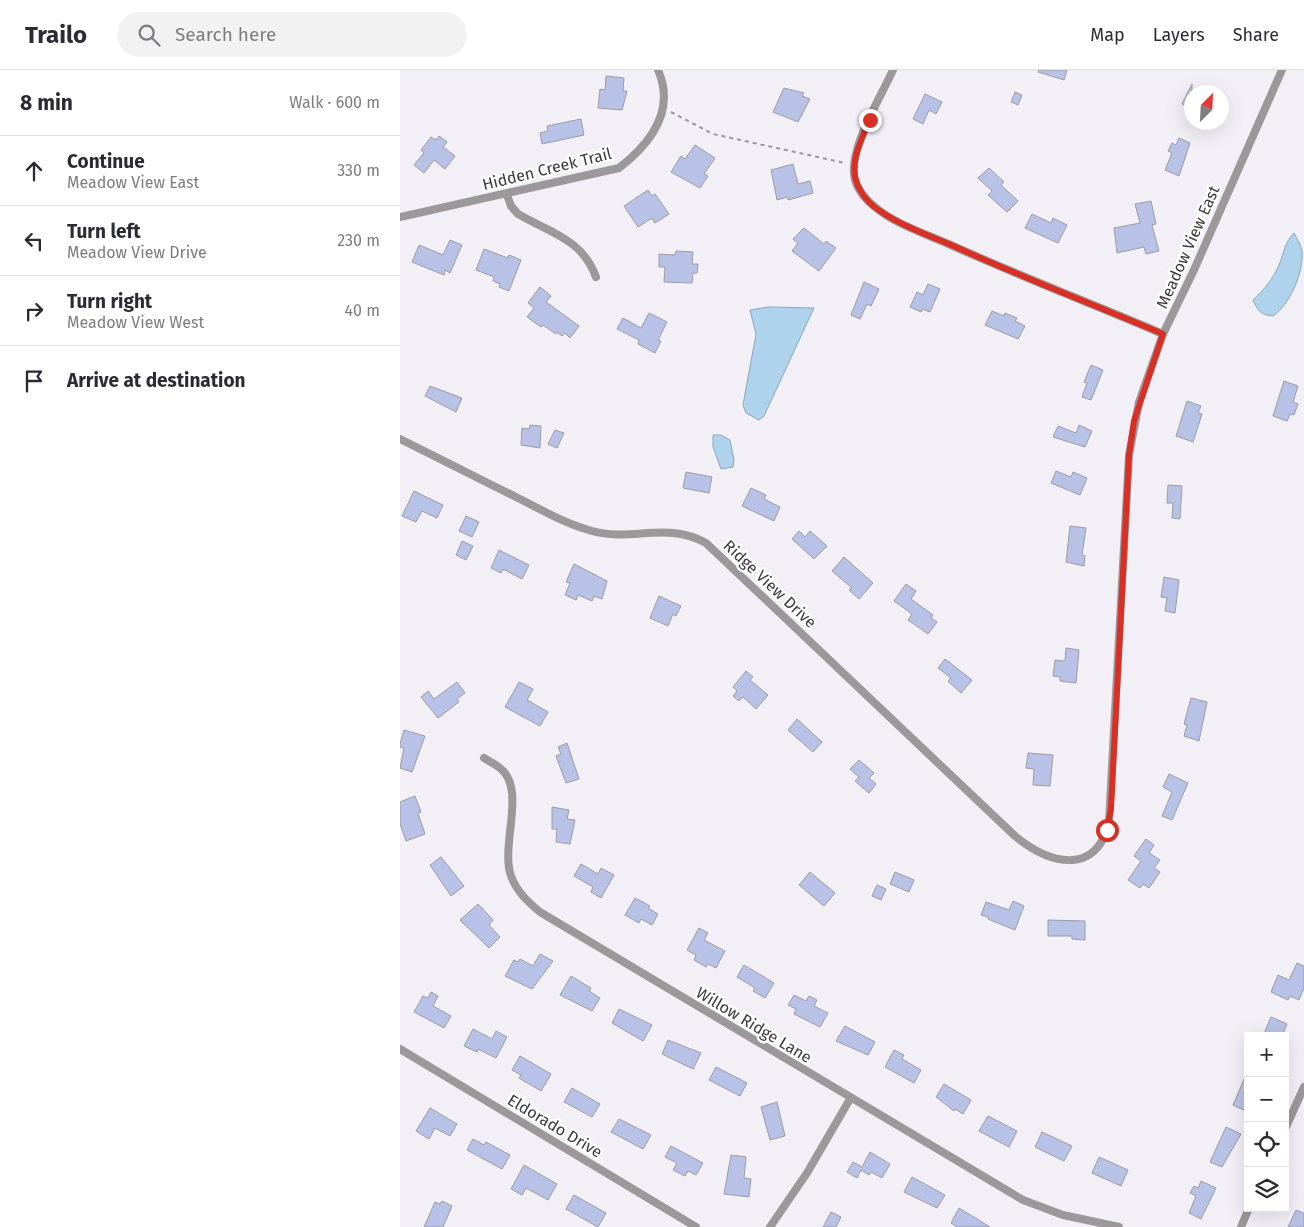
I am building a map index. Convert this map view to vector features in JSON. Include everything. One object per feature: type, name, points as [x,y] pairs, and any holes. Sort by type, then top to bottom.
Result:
[{"type":"street","name":"Hidden Creek Trail","points":[[400,217],[507,195],[560,179],[619,168],[650,139],[659,121],[663,92],[658,70]]},
{"type":"street","points":[[893,70],[861,140],[854,166],[858,186],[875,207],[899,221],[985,260],[1163,334]]},
{"type":"street","name":"Meadow View East","points":[[1062,860],[1082,857],[1095,848],[1107,830],[1109,822],[1129,455],[1134,421],[1163,334],[1194,270],[1282,70]]},
{"type":"street","points":[[507,195],[511,206],[518,214],[580,248],[590,260],[596,277]]},
{"type":"street","name":"Ridge View Drive","points":[[400,440],[549,514],[589,530],[617,534],[669,531],[684,533],[706,543],[1015,836],[1045,856],[1062,860]]},
{"type":"street","name":"Willow Ridge Lane","points":[[484,758],[502,769],[513,794],[507,857],[510,875],[523,898],[556,924],[1023,1200],[1063,1215],[1119,1227]]},
{"type":"street","name":"Eldorado Drive","points":[[400,1049],[696,1227]]},
{"type":"street","points":[[1288,1122],[1304,1087]]},
{"type":"street","points":[[770,1227],[803,1180],[850,1099]]},
{"type":"street","points":[[1241,1227],[1247,1212]]},
{"type":"path","points":[[662,110],[687,119],[713,134],[854,166]]},
{"type":"water","points":[[1294,233],[1302,251],[1301,268],[1295,287],[1279,311],[1273,316],[1266,315],[1258,310],[1253,300],[1274,275],[1286,245]]},
{"type":"water","points":[[768,307],[814,308],[764,416],[759,420],[746,413],[743,405],[756,334],[750,310]]},
{"type":"water","points":[[713,435],[721,435],[730,440],[734,460],[733,467],[721,469],[713,447]]},
{"type":"building","points":[[1039,70],[1067,70],[1064,80],[1038,72]]},
{"type":"building","points":[[606,76],[624,78],[623,91],[627,91],[622,110],[598,108],[600,89],[605,90]]},
{"type":"building","points":[[784,88],[804,93],[802,96],[810,99],[798,122],[773,112]]},
{"type":"building","points":[[1015,92],[1022,95],[1018,105],[1011,102]]},
{"type":"building","points":[[925,94],[942,102],[936,114],[929,110],[923,124],[913,119]]},
{"type":"building","points":[[581,119],[584,135],[542,144],[540,133],[548,131],[547,126]]},
{"type":"building","points":[[439,136],[447,142],[443,147],[455,156],[445,169],[434,160],[424,173],[414,165],[424,153],[421,150],[431,137],[436,140]]},
{"type":"building","points":[[1179,138],[1190,143],[1179,176],[1165,170],[1172,153],[1168,151],[1172,143],[1176,145]]},
{"type":"building","points":[[695,145],[715,158],[704,174],[708,176],[700,188],[671,172],[681,156],[685,159]]},
{"type":"building","points":[[793,164],[798,184],[810,181],[813,193],[788,200],[788,197],[777,200],[771,170]]},
{"type":"building","points":[[989,168],[1004,182],[1001,185],[1018,201],[1007,212],[988,195],[992,191],[978,178]]},
{"type":"building","points":[[648,190],[652,196],[655,194],[669,214],[655,223],[652,218],[638,227],[624,206]]},
{"type":"building","points":[[1151,201],[1156,224],[1152,225],[1159,251],[1146,254],[1144,247],[1117,253],[1114,228],[1140,223],[1135,204]]},
{"type":"building","points":[[1032,214],[1051,223],[1053,218],[1067,225],[1058,243],[1025,228]]},
{"type":"building","points":[[804,228],[824,244],[826,241],[836,248],[819,271],[792,251],[798,243],[793,239]]},
{"type":"building","points":[[450,240],[462,245],[450,273],[445,270],[444,275],[412,262],[419,245],[443,255]]},
{"type":"building","points":[[484,249],[508,258],[509,255],[521,260],[509,291],[499,287],[500,284],[493,281],[494,277],[476,270]]},
{"type":"building","points":[[676,251],[693,252],[692,264],[698,264],[697,273],[693,273],[692,283],[664,282],[665,267],[659,267],[659,254],[675,255]]},
{"type":"building","points":[[864,282],[879,289],[871,306],[867,304],[860,319],[851,315]]},
{"type":"building","points":[[928,284],[940,289],[930,312],[922,309],[921,312],[910,307],[917,292],[923,295]]},
{"type":"building","points":[[540,287],[551,296],[546,302],[579,326],[570,338],[565,333],[562,336],[543,325],[541,327],[527,317],[534,308],[528,303]]},
{"type":"building","points":[[992,311],[1004,316],[1005,313],[1017,318],[1015,321],[1025,326],[1018,339],[985,325]]},
{"type":"building","points":[[649,313],[667,322],[658,340],[661,341],[655,353],[638,344],[639,340],[617,329],[623,318],[641,328]]},
{"type":"building","points":[[1091,365],[1103,370],[1091,400],[1082,397],[1087,383],[1084,382]]},
{"type":"building","points":[[1284,381],[1298,386],[1293,402],[1298,404],[1294,415],[1290,414],[1287,421],[1273,416]]},
{"type":"building","points":[[430,386],[462,398],[456,412],[425,396]]},
{"type":"building","points":[[1187,401],[1201,406],[1198,413],[1202,414],[1193,442],[1176,436]]},
{"type":"building","points":[[530,425],[541,426],[540,448],[521,445],[522,428],[529,429]]},
{"type":"building","points":[[1079,425],[1092,431],[1085,447],[1053,437],[1058,426],[1076,433]]},
{"type":"building","points":[[555,430],[564,433],[557,448],[548,444]]},
{"type":"building","points":[[1056,471],[1071,477],[1073,472],[1087,478],[1080,495],[1051,483]]},
{"type":"building","points":[[686,472],[712,477],[709,493],[683,488]]},
{"type":"building","points":[[1168,485],[1182,486],[1180,519],[1172,518],[1173,503],[1167,503]]},
{"type":"building","points":[[751,488],[766,495],[764,499],[780,507],[774,521],[742,506]]},
{"type":"building","points":[[414,491],[443,505],[437,518],[422,511],[416,522],[402,516]]},
{"type":"building","points":[[466,516],[479,522],[472,537],[459,531]]},
{"type":"building","points":[[1070,526],[1086,528],[1082,555],[1085,556],[1084,566],[1066,562]]},
{"type":"building","points":[[799,531],[805,537],[810,531],[827,546],[814,559],[792,539]]},
{"type":"building","points":[[462,541],[473,546],[466,560],[456,555]]},
{"type":"building","points":[[499,550],[529,565],[522,579],[503,569],[501,573],[491,568]]},
{"type":"building","points":[[844,557],[873,583],[859,599],[849,590],[852,588],[832,571]]},
{"type":"building","points":[[574,564],[607,581],[602,599],[594,596],[592,601],[578,595],[576,600],[565,595],[570,583],[566,582]]},
{"type":"building","points":[[1164,577],[1179,580],[1175,613],[1165,611],[1167,598],[1161,597]]},
{"type":"building","points":[[906,584],[916,591],[911,599],[933,615],[931,618],[937,622],[928,634],[908,620],[912,614],[894,601]]},
{"type":"building","points":[[659,596],[681,606],[676,616],[673,614],[668,626],[650,618]]},
{"type":"building","points":[[1066,648],[1079,650],[1076,683],[1060,681],[1060,677],[1053,676],[1055,660],[1065,661]]},
{"type":"building","points":[[945,659],[972,680],[961,693],[948,681],[951,678],[938,668]]},
{"type":"building","points":[[746,671],[753,677],[750,680],[768,695],[756,709],[743,697],[739,701],[733,696],[737,691],[733,687]]},
{"type":"building","points":[[457,682],[465,693],[457,699],[459,702],[438,718],[421,697],[428,691],[434,699]]},
{"type":"building","points":[[519,682],[533,689],[527,700],[548,712],[540,726],[505,707]]},
{"type":"building","points":[[1191,698],[1207,702],[1199,741],[1184,736],[1187,725],[1184,724]]},
{"type":"building","points":[[797,719],[822,742],[813,752],[788,730]]},
{"type":"building","points":[[404,730],[425,736],[412,772],[400,768],[404,748],[400,747],[400,744]]},
{"type":"building","points":[[567,743],[579,779],[566,783],[556,756],[561,754],[558,747]]},
{"type":"building","points":[[1028,753],[1053,755],[1050,786],[1033,785],[1034,769],[1026,768]]},
{"type":"building","points":[[859,760],[874,773],[869,778],[876,784],[869,793],[855,781],[859,777],[850,769]]},
{"type":"building","points":[[1169,774],[1188,783],[1172,820],[1162,816],[1172,792],[1163,787]]},
{"type":"building","points":[[415,796],[421,812],[418,813],[425,834],[406,841],[400,824],[400,802]]},
{"type":"building","points":[[552,807],[569,810],[567,819],[575,820],[570,844],[556,842],[557,829],[552,829]]},
{"type":"building","points":[[1146,839],[1154,845],[1149,853],[1160,860],[1154,868],[1160,872],[1149,888],[1143,884],[1140,888],[1128,880],[1141,861],[1134,856]]},
{"type":"building","points":[[441,857],[464,886],[451,896],[430,865]]},
{"type":"building","points":[[581,864],[598,874],[601,868],[614,875],[601,898],[591,892],[593,887],[574,876]]},
{"type":"building","points":[[810,872],[835,893],[824,906],[799,885]]},
{"type":"building","points":[[895,872],[914,880],[909,892],[890,884]]},
{"type":"building","points":[[877,885],[886,889],[881,900],[872,896]]},
{"type":"building","points":[[635,898],[650,906],[648,908],[658,914],[652,925],[641,919],[639,923],[625,915]]},
{"type":"building","points":[[1013,901],[1024,906],[1015,930],[981,915],[986,902],[1009,910]]},
{"type":"building","points":[[478,904],[493,920],[489,925],[500,937],[489,948],[460,920]]},
{"type":"building","points":[[1048,920],[1085,921],[1085,940],[1072,939],[1072,936],[1048,936]]},
{"type":"building","points":[[699,928],[708,933],[704,940],[725,951],[716,968],[708,964],[706,967],[694,960],[696,955],[687,950]]},
{"type":"building","points":[[540,954],[553,961],[532,989],[505,976],[514,960],[518,962],[520,959],[533,966]]},
{"type":"building","points":[[1297,963],[1304,966],[1304,988],[1299,1000],[1290,996],[1288,1000],[1271,992],[1278,975],[1289,980]]},
{"type":"building","points":[[744,965],[774,983],[765,998],[753,991],[755,988],[737,977]]},
{"type":"building","points":[[571,976],[591,988],[589,991],[600,998],[592,1011],[560,995]]},
{"type":"building","points":[[431,992],[438,996],[433,1006],[451,1016],[444,1028],[414,1012],[423,996],[428,998]]},
{"type":"building","points":[[794,995],[806,1001],[809,996],[817,1000],[814,1006],[828,1013],[820,1027],[794,1014],[796,1009],[788,1005]]},
{"type":"building","points":[[619,1009],[652,1025],[643,1041],[612,1023]]},
{"type":"building","points":[[1271,1017],[1287,1024],[1284,1032],[1265,1032]]},
{"type":"building","points":[[845,1026],[875,1042],[868,1055],[836,1041]]},
{"type":"building","points":[[473,1029],[492,1039],[496,1031],[507,1037],[496,1058],[478,1049],[477,1052],[464,1046]]},
{"type":"building","points":[[668,1040],[701,1053],[693,1069],[662,1054]]},
{"type":"building","points":[[894,1050],[904,1055],[902,1059],[921,1070],[914,1083],[885,1067]]},
{"type":"building","points":[[520,1056],[551,1074],[541,1091],[519,1078],[521,1075],[512,1070]]},
{"type":"building","points":[[716,1067],[747,1083],[740,1096],[709,1080]]},
{"type":"building","points":[[1244,1079],[1244,1110],[1233,1105]]},
{"type":"building","points":[[944,1084],[971,1100],[963,1114],[955,1109],[954,1111],[936,1097]]},
{"type":"building","points":[[572,1088],[600,1104],[592,1117],[564,1102]]},
{"type":"building","points":[[777,1102],[785,1136],[770,1140],[761,1107]]},
{"type":"building","points":[[430,1108],[457,1124],[450,1136],[435,1128],[429,1139],[416,1131]]},
{"type":"building","points":[[988,1116],[1017,1131],[1009,1147],[979,1131]]},
{"type":"building","points":[[619,1119],[651,1135],[643,1149],[611,1132]]},
{"type":"building","points":[[1226,1127],[1241,1134],[1222,1167],[1210,1162]]},
{"type":"building","points":[[1042,1132],[1072,1146],[1064,1161],[1035,1147]]},
{"type":"building","points":[[473,1139],[484,1145],[486,1142],[510,1155],[502,1169],[467,1150]]},
{"type":"building","points":[[671,1146],[703,1163],[696,1175],[688,1171],[685,1176],[673,1170],[677,1163],[665,1157]]},
{"type":"building","points":[[870,1152],[890,1164],[882,1178],[871,1172],[869,1175],[861,1170],[857,1178],[847,1172],[853,1162],[862,1167]]},
{"type":"building","points":[[731,1155],[746,1157],[744,1178],[751,1179],[749,1197],[724,1194]]},
{"type":"building","points":[[1099,1157],[1128,1170],[1121,1186],[1092,1173]]},
{"type":"building","points":[[524,1165],[557,1184],[548,1200],[526,1188],[522,1195],[511,1189]]},
{"type":"building","points":[[912,1177],[945,1195],[937,1208],[904,1192]]},
{"type":"building","points":[[1201,1181],[1216,1188],[1201,1219],[1189,1213],[1196,1196],[1190,1193],[1194,1186],[1198,1188]]},
{"type":"building","points":[[574,1195],[606,1213],[598,1227],[566,1209]]},
{"type":"building","points":[[442,1201],[452,1206],[443,1227],[424,1227],[435,1202],[440,1204]]},
{"type":"building","points":[[959,1208],[990,1227],[957,1227],[951,1223]]},
{"type":"building","points":[[1296,1210],[1304,1213],[1304,1227],[1288,1227]]},
{"type":"building","points":[[831,1212],[841,1217],[836,1227],[823,1227]]},
{"type":"route","points":[[870,120],[854,161],[855,178],[864,196],[884,214],[985,260],[1163,334],[1139,402],[1131,436],[1111,808],[1107,830]]}]
